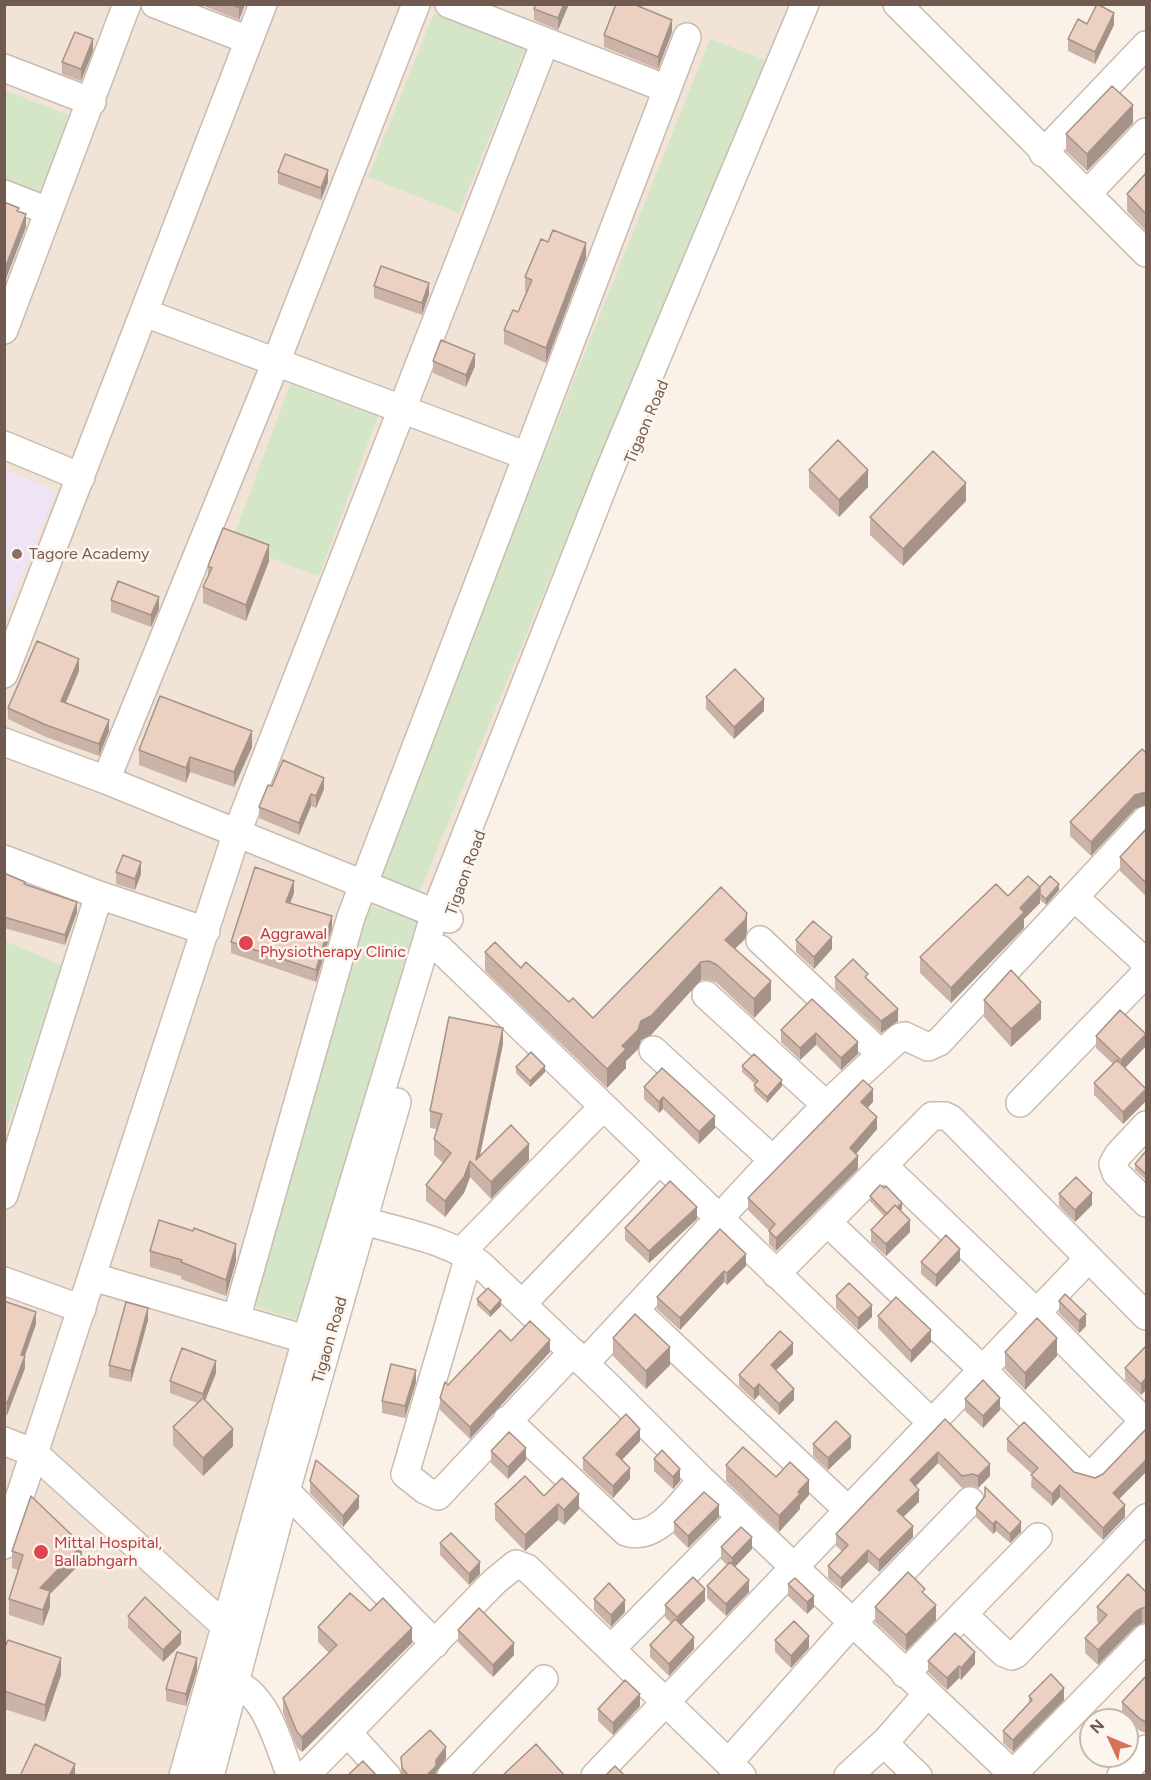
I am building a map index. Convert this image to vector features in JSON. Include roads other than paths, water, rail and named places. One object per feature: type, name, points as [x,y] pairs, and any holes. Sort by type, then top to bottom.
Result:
[{"type":"street","points":[[5,325],[92,102],[127,4]]},
{"type":"street","points":[[155,4],[248,40]]},
{"type":"street","points":[[4,674],[263,4]]},
{"type":"street","points":[[106,780],[276,362],[416,4]]},
{"type":"street","points":[[449,4],[667,89]]},
{"type":"street","points":[[93,1277],[317,1343],[442,916],[608,474],[805,4]]},
{"type":"street","name":"Tigaon Road","points":[[210,1776],[221,1690],[276,1484],[317,1343],[365,1221],[440,949],[442,916],[821,4]]},
{"type":"street","points":[[897,4],[1043,153],[1146,253]]},
{"type":"street","points":[[236,1319],[351,917],[687,37]]},
{"type":"street","points":[[4,1545],[236,835],[545,42]]},
{"type":"street","points":[[1043,153],[1146,45]]},
{"type":"street","points":[[4,68],[92,102]]},
{"type":"street","points":[[1087,194],[1146,132]]},
{"type":"street","points":[[4,194],[48,211]]},
{"type":"street","points":[[145,313],[527,456]]},
{"type":"street","points":[[4,445],[81,477]]},
{"type":"street","points":[[4,742],[106,780],[236,835],[442,916]]},
{"type":"street","points":[[602,1108],[465,1254],[405,1474],[425,1490],[438,1496],[507,1420],[635,1310],[720,1220],[772,1160],[880,1053],[900,1037],[905,1036],[928,1047],[939,1041],[1146,820]]},
{"type":"street","points":[[4,859],[99,895],[206,931]]},
{"type":"street","points":[[4,1195],[9,1168],[99,895]]},
{"type":"street","points":[[1020,1103],[1144,975],[1145,966],[1141,958],[1074,897]]},
{"type":"street","points":[[760,940],[880,1053]]},
{"type":"street","points":[[440,949],[658,1162],[932,1423]]},
{"type":"street","points":[[706,995],[826,1105]]},
{"type":"street","points":[[653,1050],[772,1160]]},
{"type":"street","points":[[776,1274],[932,1116],[945,1116],[1146,1316]]},
{"type":"street","points":[[1146,1125],[1118,1155],[1113,1164],[1116,1173],[1146,1203]]},
{"type":"street","points":[[522,1304],[658,1162]]},
{"type":"street","points":[[827,1222],[983,1370],[1088,1475],[1092,1474],[1145,1420],[883,1165]]},
{"type":"street","points":[[365,1221],[465,1254],[579,1358],[741,1517],[1014,1775],[1146,1638]]},
{"type":"street","points":[[596,1776],[1088,1259]]},
{"type":"street","points":[[4,1281],[82,1309]]},
{"type":"street","points":[[635,1310],[848,1510]]},
{"type":"street","points":[[507,1420],[626,1532],[635,1536],[653,1530],[702,1479]]},
{"type":"street","points":[[4,1441],[34,1453],[225,1626]]},
{"type":"street","points":[[183,1776],[221,1690],[225,1626],[276,1484],[435,1644]]},
{"type":"street","points":[[305,1776],[495,1581],[516,1564],[527,1568],[736,1769],[852,1623],[970,1501]]},
{"type":"street","points":[[611,1649],[741,1517]]},
{"type":"street","points":[[963,1614],[1004,1653],[1012,1656],[1016,1654],[1146,1518]]},
{"type":"street","points":[[905,1674],[1038,1537]]},
{"type":"street","points":[[451,1776],[544,1680]]},
{"type":"street","points":[[221,1690],[252,1718],[275,1776]]},
{"type":"street","points":[[221,1690],[258,1700],[291,1776]]},
{"type":"street","points":[[848,1776],[886,1741],[927,1695]]},
{"type":"street","points":[[348,1733],[387,1776]]},
{"type":"street","points":[[886,1741],[891,1750],[918,1776]]},
{"type":"street","points":[[1121,1776],[1146,1749]]},
{"type":"place","name":"Tagore Academy","points":[[17,554]]},
{"type":"place","name":"Aggrawal Physiotherapy Clinic","points":[[246,943]]},
{"type":"place","name":"Mittal Hospital, Ballabhgarh","points":[[41,1552]]}]
